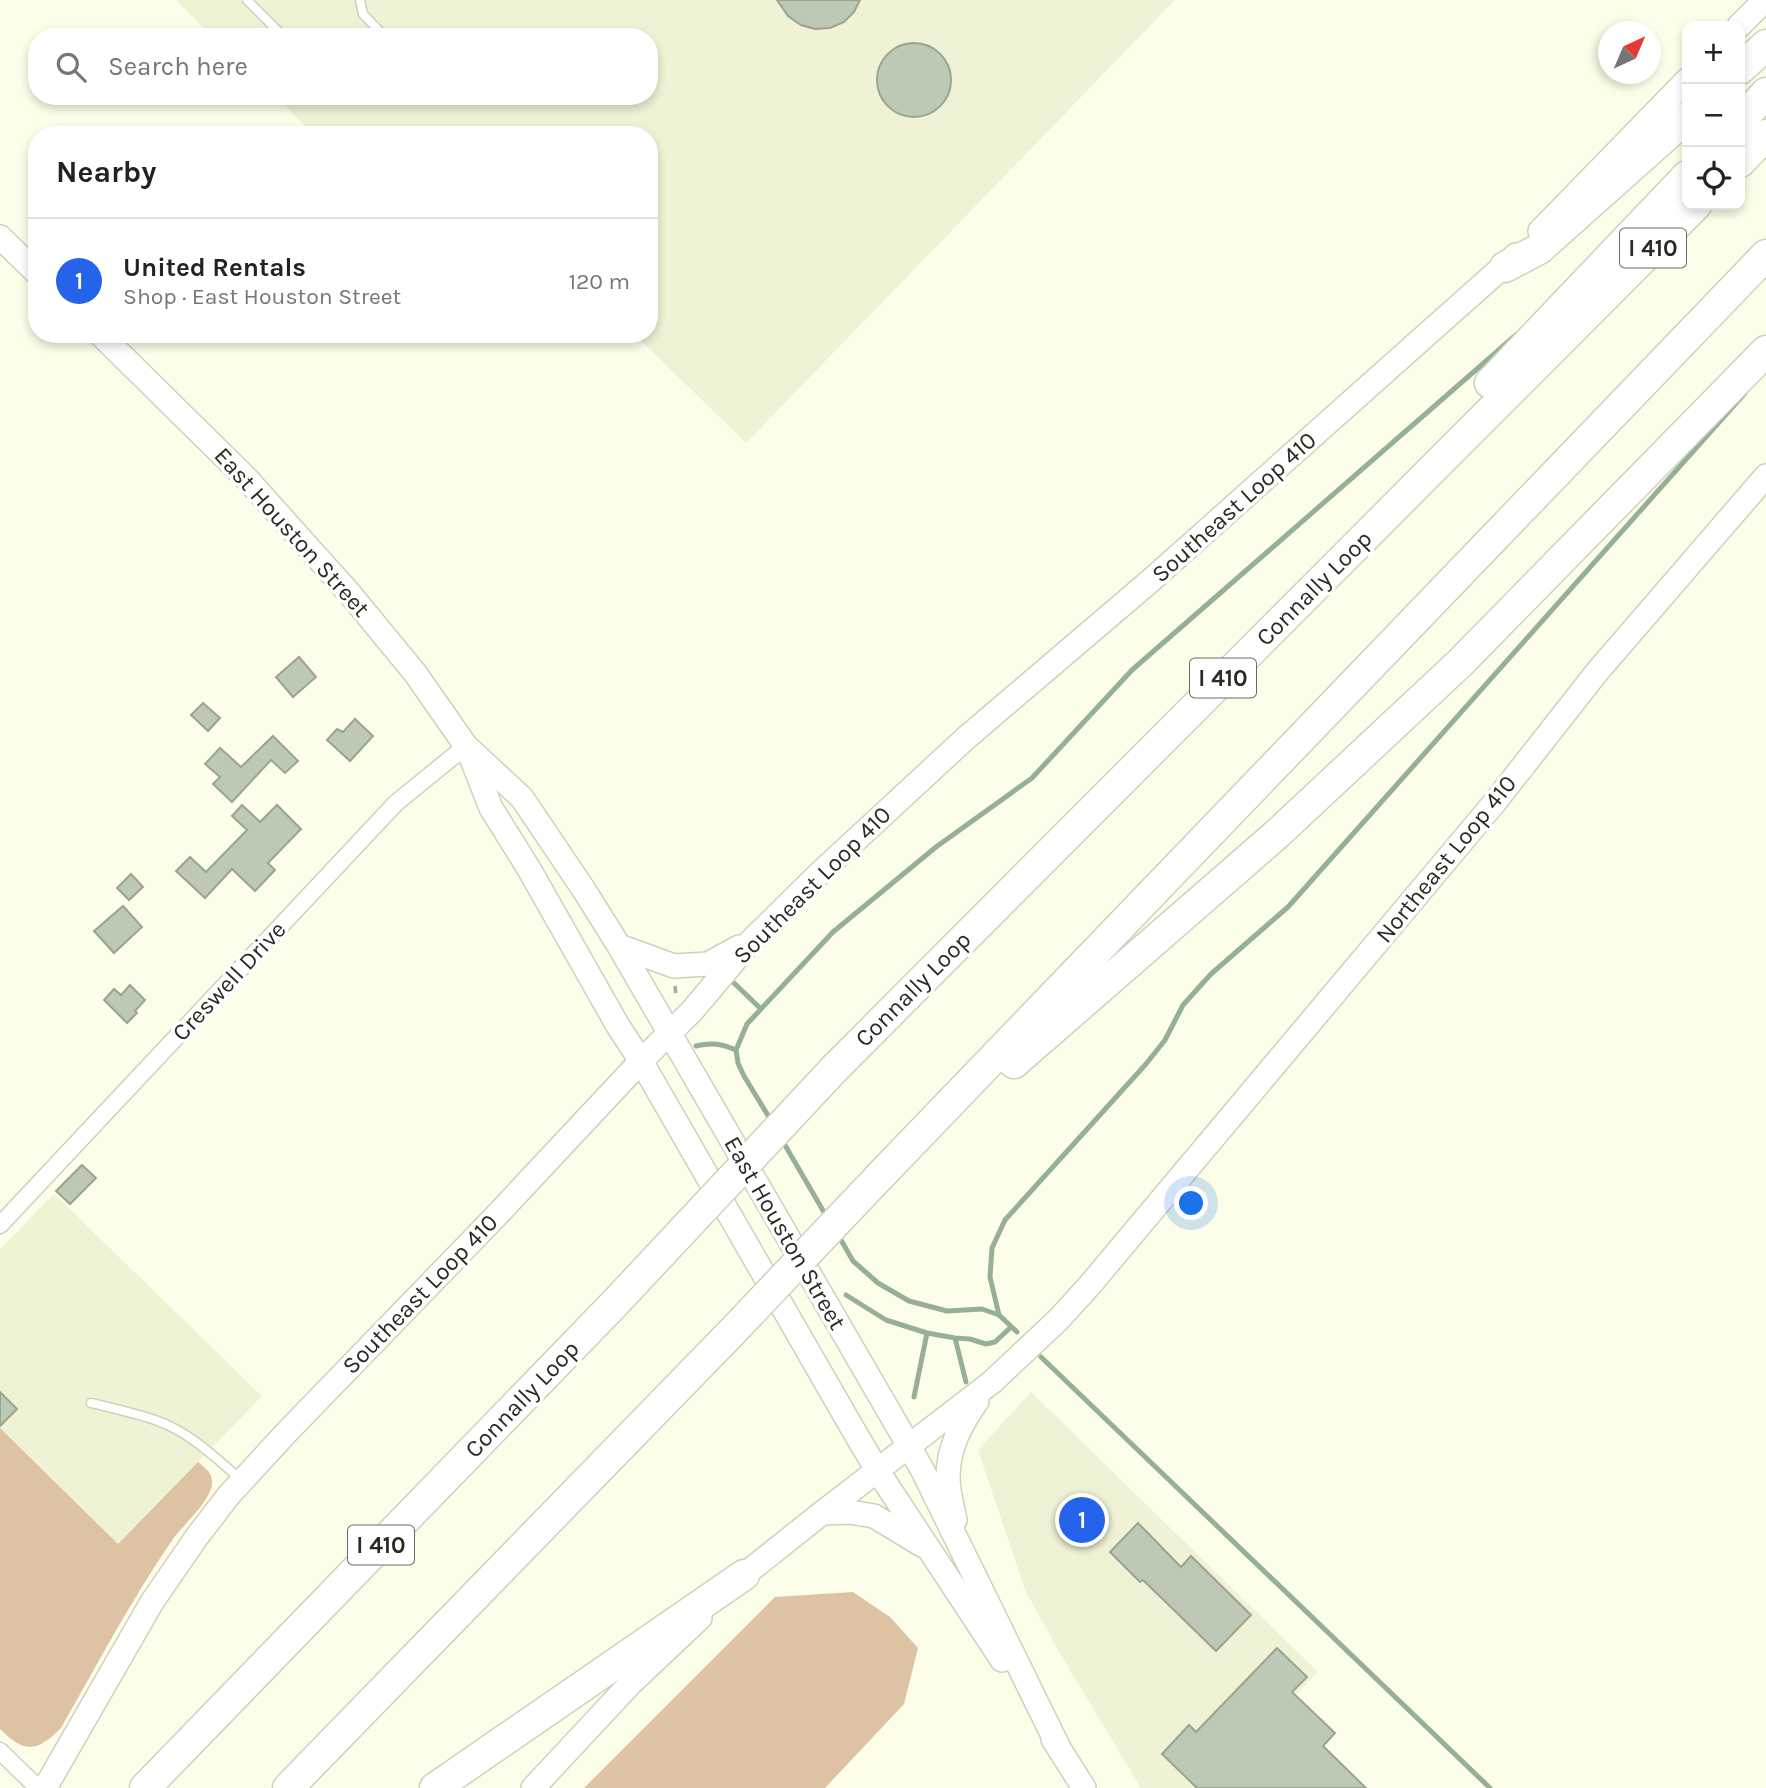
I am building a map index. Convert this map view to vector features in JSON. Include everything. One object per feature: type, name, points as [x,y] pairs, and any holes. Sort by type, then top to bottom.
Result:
[{"type":"highway","points":[[1745,64],[1766,45]]},
{"type":"highway","points":[[1745,116],[1766,93]]},
{"type":"highway","points":[[1505,267],[1539,249],[1682,121]]},
{"type":"highway","points":[[1745,157],[1766,135]]},
{"type":"highway","points":[[1303,598],[1382,496],[1682,181]]},
{"type":"highway","name":"Connally Loop","points":[[145,1788],[616,1302],[837,1066],[1691,210]]},
{"type":"highway","points":[[288,1788],[732,1332],[1766,255]]},
{"type":"highway","points":[[972,1082],[1006,1069],[1247,860],[1460,663],[1766,351]]},
{"type":"highway","points":[[435,1788],[744,1575]]},
{"type":"main road","points":[[1745,21],[1765,0]]},
{"type":"main road","name":"Southeast Loop 410","points":[[46,1788],[152,1602],[196,1538],[242,1481],[641,1061],[692,1011],[751,941],[966,738],[1149,582],[1505,267],[1683,84]]},
{"type":"main road","points":[[0,237],[28,264]]},
{"type":"main road","name":"East Houston Street","points":[[109,343],[246,478],[299,536],[415,673],[466,746],[522,798],[619,946],[909,1446],[1060,1749]]},
{"type":"main road","name":"Northeast Loop 410","points":[[992,1382],[1058,1320],[1089,1286],[1495,802],[1597,672],[1766,476]]},
{"type":"main road","name":"East Houston Street","points":[[466,746],[491,808],[641,1061],[877,1470],[1084,1788]]},
{"type":"main road","points":[[619,946],[674,966],[708,964],[751,941]]},
{"type":"main road","points":[[533,1788],[631,1683],[744,1575],[992,1382]]},
{"type":"main road","points":[[960,1547],[947,1478],[951,1450],[962,1421],[992,1382]]},
{"type":"main road","points":[[822,1513],[850,1512],[874,1516],[930,1550]]},
{"type":"street","name":"Creswell Drive","points":[[0,1225],[396,803],[466,746]]},
{"type":"street","points":[[0,1751],[38,1788]]},
{"type":"lane","points":[[247,0],[275,28]]},
{"type":"lane","points":[[360,0],[363,14],[376,28]]},
{"type":"lane","points":[[91,1403],[157,1420],[208,1451],[242,1481]]},
{"type":"shaded area","points":[[176,0],[1175,0],[746,443],[643,343],[658,343],[658,126],[305,126],[284,105],[658,105],[658,28],[204,28]]},
{"type":"shaded area","points":[[54,1194],[262,1396],[118,1544],[0,1428],[0,1249]]},
{"type":"shaded area","points":[[1031,1392],[1318,1672],[1205,1788],[1141,1788],[1025,1590],[978,1450]]},
{"type":"shaded area","points":[[0,1428],[118,1544],[198,1462],[212,1479],[207,1497],[158,1562],[61,1728],[45,1742],[31,1747],[17,1743],[0,1729]]},
{"type":"shaded area","points":[[853,1592],[890,1617],[918,1648],[904,1704],[825,1788],[584,1788],[775,1597]]},
{"type":"building","points":[[777,0],[860,0],[854,12],[844,22],[830,28],[815,29],[801,25],[788,16]]},
{"type":"building","points":[[907,43],[921,43],[935,49],[945,59],[951,80],[949,94],[935,111],[921,117],[907,117],[893,111],[883,101],[877,87],[877,73],[883,59],[893,49]]},
{"type":"building","points":[[299,657],[316,677],[293,697],[276,677]]},
{"type":"building","points":[[203,703],[220,718],[208,731],[191,715]]},
{"type":"building","points":[[355,719],[373,736],[350,761],[327,740],[337,729],[343,732]]},
{"type":"building","points":[[273,736],[298,761],[285,773],[271,760],[232,802],[213,784],[220,777],[205,764],[220,748],[241,767]]},
{"type":"building","points":[[242,805],[260,822],[277,805],[301,829],[268,863],[275,870],[255,891],[232,869],[205,898],[176,871],[190,857],[206,872],[247,830],[232,816]]},
{"type":"building","points":[[131,874],[143,887],[129,900],[117,888]]},
{"type":"building","points":[[123,906],[142,927],[114,953],[94,931]]},
{"type":"building","points":[[130,985],[145,1000],[127,1023],[104,1000],[114,989],[121,995]]},
{"type":"building","points":[[82,1165],[96,1178],[70,1204],[56,1191]]},
{"type":"building","points":[[0,1392],[17,1409],[0,1426]]},
{"type":"building","points":[[1138,1523],[1181,1567],[1191,1556],[1251,1615],[1216,1651],[1110,1552]]},
{"type":"building","points":[[1277,1648],[1307,1677],[1292,1692],[1335,1733],[1323,1746],[1366,1788],[1197,1788],[1162,1754],[1189,1725],[1196,1732]]},
{"type":"waterway","points":[[772,1122],[744,1076],[736,1050],[747,1024],[833,932],[936,847],[1032,778],[1132,670],[1517,334]]},
{"type":"waterway","points":[[999,1315],[990,1277],[992,1248],[1005,1220],[1146,1064],[1165,1040],[1183,1005],[1211,974],[1288,907],[1745,393]]},
{"type":"waterway","points":[[734,983],[761,1009]]},
{"type":"waterway","points":[[696,1046],[717,1044],[736,1050]]},
{"type":"waterway","points":[[782,1140],[828,1219]]},
{"type":"waterway","points":[[837,1233],[853,1261],[878,1283],[909,1301],[947,1311],[982,1309],[999,1315],[1017,1332]]},
{"type":"waterway","points":[[846,1295],[886,1320],[927,1333],[986,1344],[995,1342],[1011,1327]]},
{"type":"waterway","points":[[914,1397],[927,1333]]},
{"type":"waterway","points":[[955,1338],[966,1382]]},
{"type":"waterway","points":[[1041,1357],[1490,1788]]},
{"type":"place","name":"United Rentals","points":[[1082,1520]]}]
